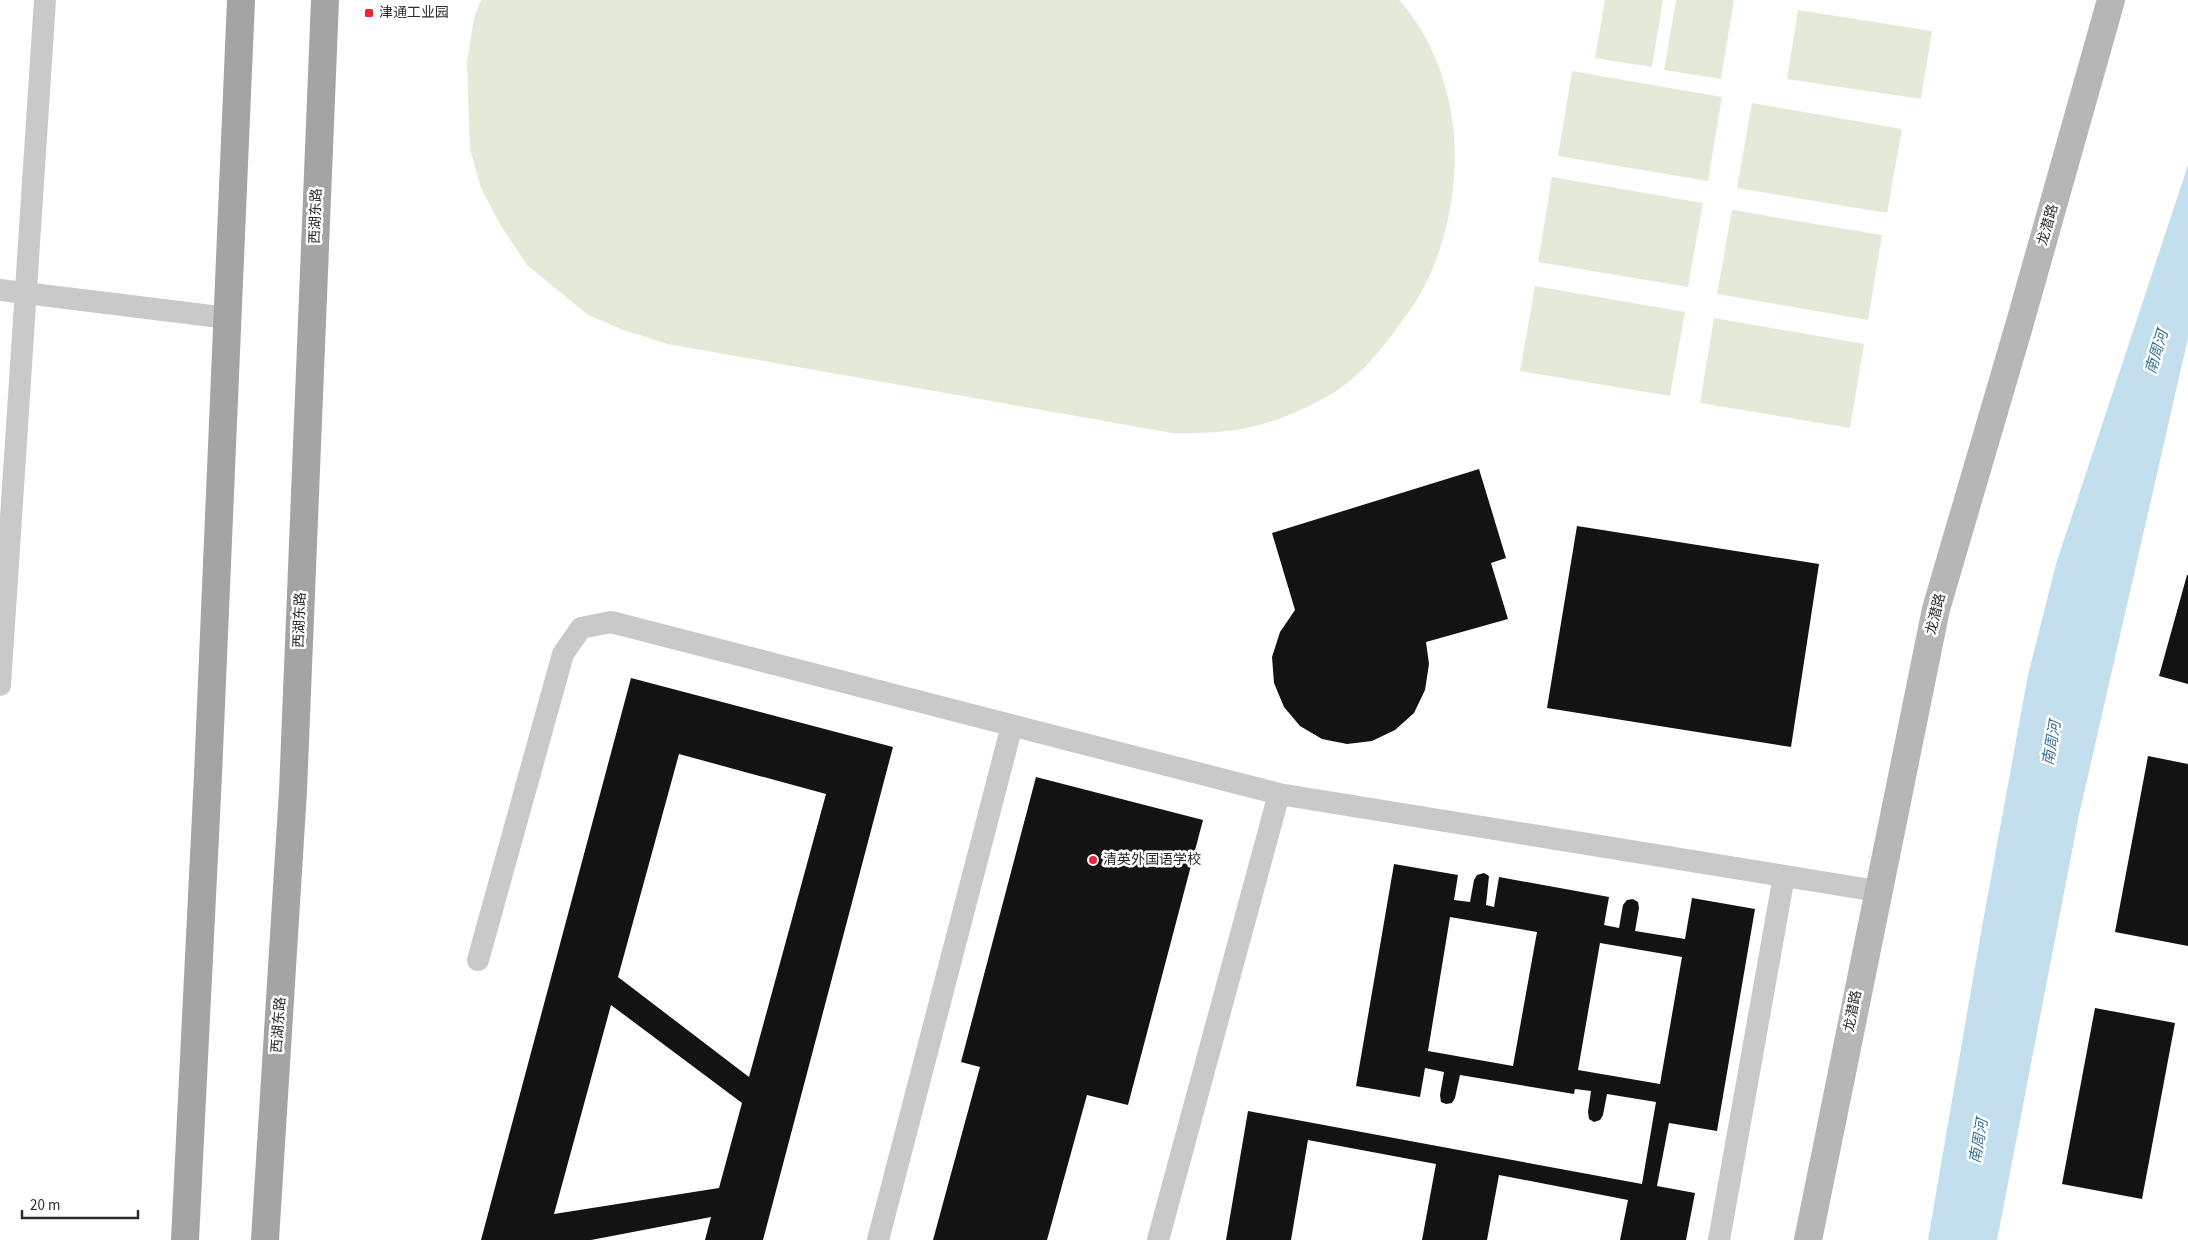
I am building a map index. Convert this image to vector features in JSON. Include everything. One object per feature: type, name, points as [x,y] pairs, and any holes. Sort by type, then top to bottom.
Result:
[{"type":"main road","points":[[185,1240],[241,0]]},
{"type":"main road","name":"西湖东路","points":[[266,1240],[293,791],[325,0]]},
{"type":"street","name":"龙潜路","points":[[1808,1240],[1877,891],[1936,609],[2022,317],[2111,0]]},
{"type":"lane","points":[[0,685],[45,0]]},
{"type":"lane","points":[[0,290],[228,318]]},
{"type":"lane","points":[[478,960],[563,654],[580,628],[611,622],[1279,794],[1877,891]]},
{"type":"lane","points":[[878,1240],[1010,733]]},
{"type":"lane","points":[[1158,1240],[1279,794]]},
{"type":"lane","points":[[1719,1240],[1784,876]]},
{"type":"green space","points":[[481,0],[1399,0],[1421,30],[1437,62],[1448,97],[1454,133],[1454,170],[1450,207],[1442,243],[1429,277],[1413,305],[1381,349],[1349,382],[1330,395],[1291,414],[1272,421],[1235,430],[1172,433],[667,344],[621,329],[588,315],[527,265],[501,226],[481,188],[470,149],[467,62],[474,18]]},
{"type":"green space","points":[[1605,0],[1663,0],[1652,67],[1595,58]]},
{"type":"green space","points":[[1676,0],[1734,0],[1721,79],[1664,70]]},
{"type":"green space","points":[[1798,10],[1932,31],[1921,99],[1787,79]]},
{"type":"green space","points":[[1572,71],[1722,97],[1708,181],[1558,156]]},
{"type":"green space","points":[[1752,103],[1902,129],[1887,213],[1737,188]]},
{"type":"green space","points":[[1552,177],[1703,203],[1688,287],[1538,262]]},
{"type":"green space","points":[[1732,210],[1882,235],[1868,320],[1717,294]]},
{"type":"green space","points":[[1535,286],[1685,312],[1670,396],[1520,371]]},
{"type":"green space","points":[[1714,318],[1864,344],[1850,428],[1700,403]]},
{"type":"water","name":"南周河","points":[[2188,165],[2188,338],[2079,815],[1997,1240],[1928,1240],[2028,675],[2056,564]]},
{"type":"building","points":[[1479,469],[1506,558],[1491,563],[1508,619],[1426,642],[1429,664],[1425,690],[1414,713],[1395,730],[1372,741],[1347,744],[1322,739],[1300,726],[1284,707],[1274,683],[1272,657],[1280,632],[1295,610],[1272,533]]},
{"type":"building","points":[[1577,526],[1819,564],[1791,747],[1547,708]]},
{"type":"building","points":[[2188,575],[2188,684],[2159,676]]},
{"type":"building","points":[[631,678],[893,747],[763,1240],[705,1240],[711,1217],[591,1240],[481,1240]],"holes":[[[679,754],[826,794],[749,1077],[618,977]],[[611,1005],[742,1103],[719,1188],[554,1214]]]},
{"type":"building","points":[[2148,756],[2188,764],[2188,946],[2115,932]]},
{"type":"building","points":[[1036,777],[1203,820],[1128,1105],[1087,1095],[1047,1240],[933,1240],[980,1067],[961,1062]]},
{"type":"building","points":[[1394,864],[1458,875],[1454,900],[1470,902],[1474,880],[1477,875],[1484,873],[1489,876],[1486,905],[1494,907],[1499,877],[1609,897],[1604,925],[1619,928],[1623,905],[1627,900],[1633,899],[1638,902],[1639,908],[1635,931],[1685,939],[1692,898],[1755,909],[1717,1131],[1669,1123],[1657,1186],[1695,1193],[1686,1240],[1620,1240],[1628,1200],[1499,1175],[1487,1240],[1422,1240],[1436,1164],[1308,1140],[1291,1240],[1226,1240],[1248,1111],[1642,1184],[1656,1102],[1607,1094],[1603,1115],[1600,1120],[1594,1122],[1589,1119],[1588,1112],[1591,1091],[1575,1089],[1574,1094],[1460,1075],[1455,1098],[1452,1103],[1446,1104],[1441,1102],[1440,1095],[1444,1072],[1425,1068],[1420,1097],[1356,1086]],"holes":[[[1450,917],[1537,932],[1513,1066],[1428,1051]],[[1600,943],[1682,957],[1660,1084],[1578,1070]]]},
{"type":"building","points":[[2095,1008],[2175,1023],[2142,1199],[2062,1184]]},
{"type":"place","name":"津通工业园","points":[[369,13]]},
{"type":"place","name":"清英外国语学校","points":[[1093,860]]}]
